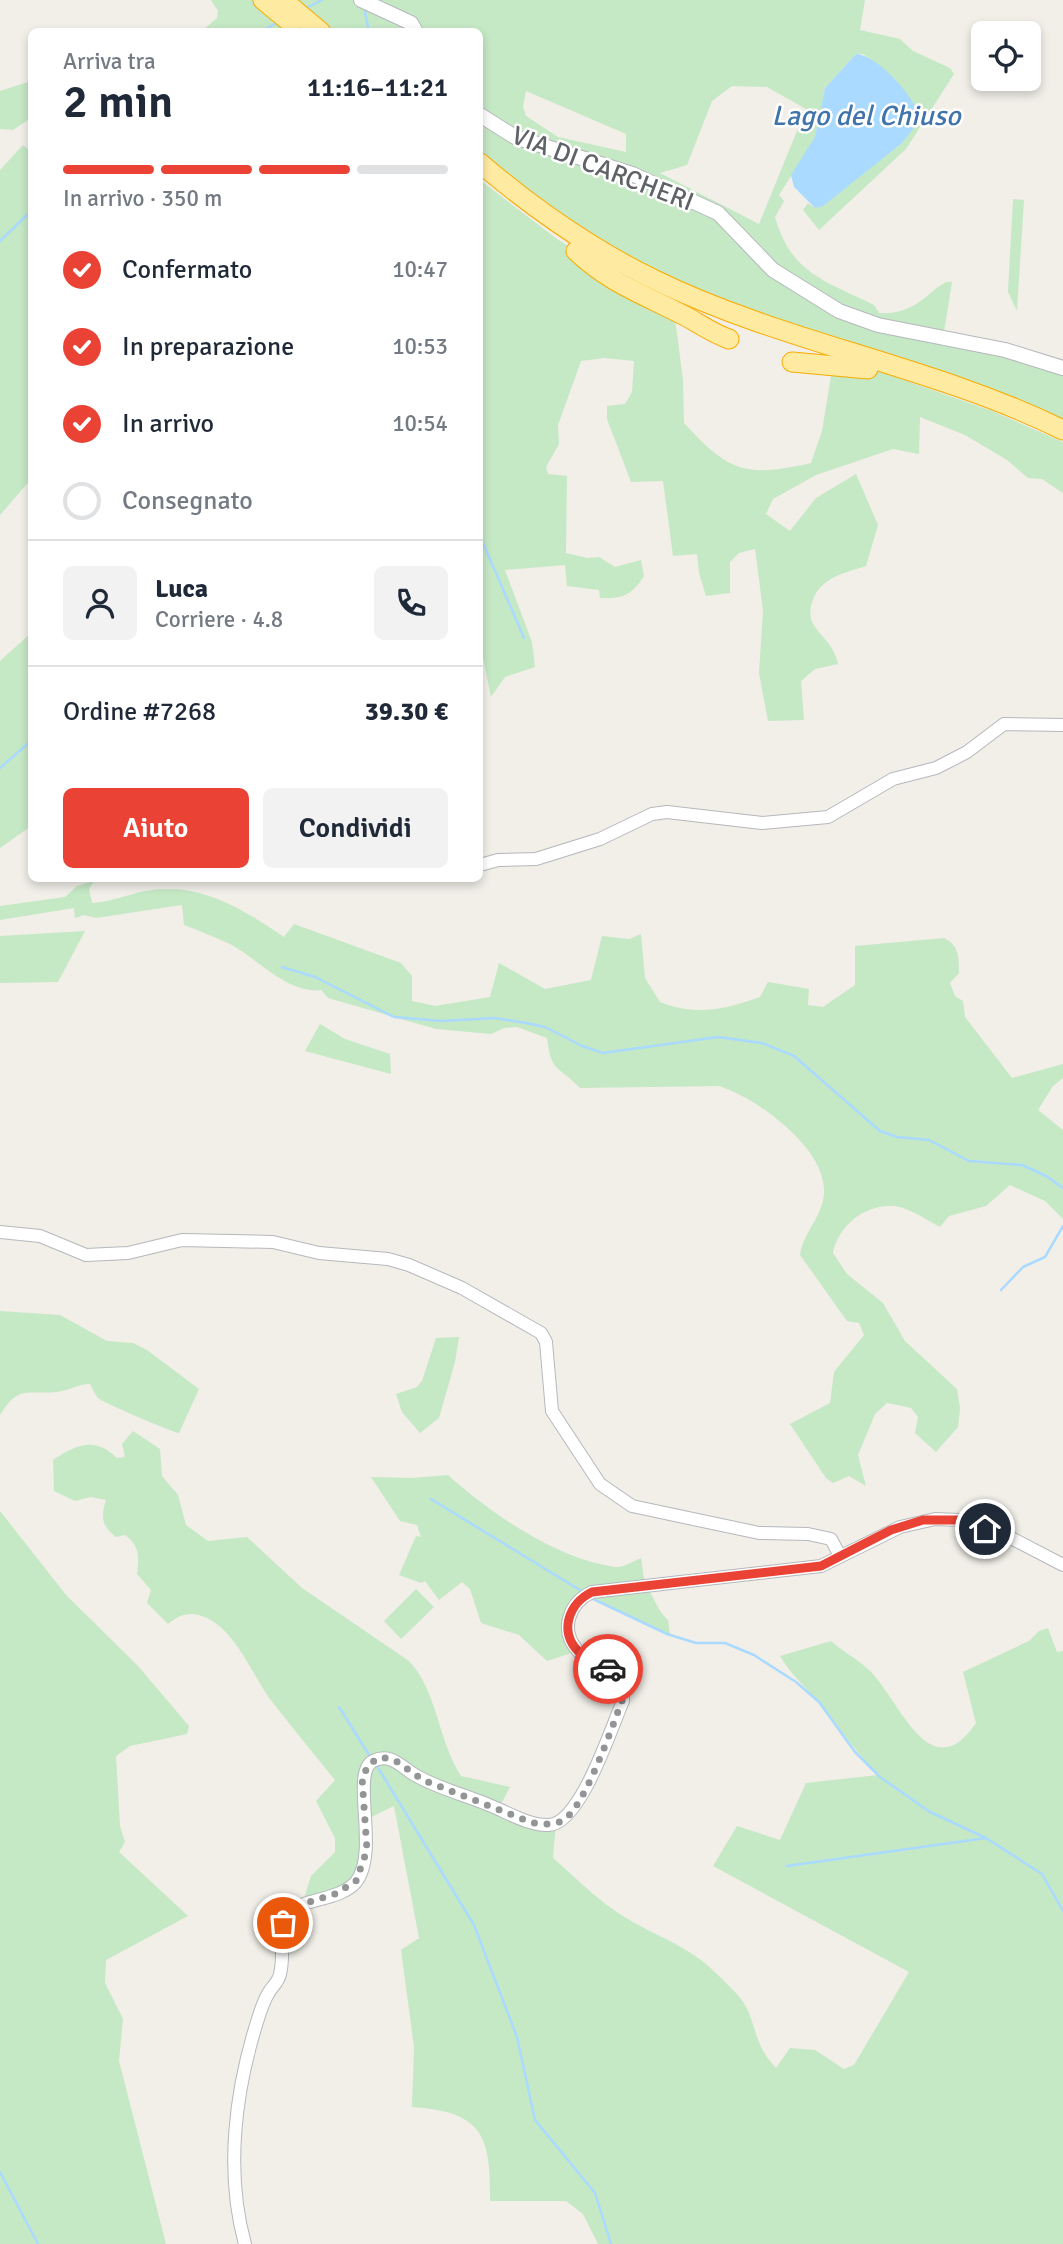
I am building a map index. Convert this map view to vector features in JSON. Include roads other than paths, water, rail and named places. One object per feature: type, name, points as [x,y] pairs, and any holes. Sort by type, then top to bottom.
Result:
[{"type":"highway","points":[[263,0],[296,28]]},
{"type":"highway","points":[[283,0],[316,28]]},
{"type":"highway","points":[[483,165],[570,233],[658,282],[729,310],[961,387],[1063,430]]},
{"type":"highway","points":[[483,182],[576,251],[614,274],[691,309],[992,411],[1063,442]]},
{"type":"highway","points":[[576,251],[598,273],[687,318],[708,332],[729,339]]},
{"type":"highway","points":[[792,362],[868,369]]},
{"type":"street","points":[[361,0],[411,23],[414,28]]},
{"type":"street","name":"VIA DI CARCHERI","points":[[483,117],[515,137],[632,174],[718,213],[774,270],[839,311],[878,325],[1005,350],[1063,368]]},
{"type":"street","points":[[483,864],[498,860],[536,859],[600,839],[652,814],[667,812],[762,824],[828,817],[893,779],[936,768],[967,752],[1004,724],[1063,725]]},
{"type":"street","points":[[0,1232],[40,1236],[86,1255],[128,1253],[182,1240],[273,1242],[319,1254],[388,1259],[409,1265],[463,1288],[541,1333],[546,1342],[552,1411],[600,1484],[617,1498],[632,1506],[759,1533],[816,1535],[831,1539],[840,1556]]},
{"type":"street","points":[[245,2244],[233,2183],[234,2144],[240,2095],[257,2022],[269,1992],[280,1977],[279,1939],[288,1911],[303,1902],[349,1888],[363,1868],[368,1825],[362,1777],[370,1763],[382,1757],[396,1761],[423,1780],[533,1823],[556,1823],[572,1811],[597,1762],[622,1701],[623,1690],[611,1671],[578,1651],[568,1630],[569,1613],[574,1602],[592,1592],[821,1566],[903,1525],[935,1519],[959,1520],[998,1534],[1063,1565]]},
{"type":"water","name":"Lago del Chiuso","points":[[856,54],[874,61],[895,79],[912,101],[920,120],[902,143],[823,206],[815,208],[794,187],[791,175],[815,137],[825,88]]},
{"type":"waterway","points":[[304,9],[322,0]]},
{"type":"waterway","points":[[364,7],[368,28]]},
{"type":"waterway","points":[[268,28],[276,23]]},
{"type":"waterway","points":[[0,241],[28,214]]},
{"type":"waterway","points":[[483,543],[524,638]]},
{"type":"waterway","points":[[0,768],[28,744]]},
{"type":"waterway","points":[[282,967],[315,977],[394,1017],[441,1021],[495,1018],[526,1023],[545,1027],[582,1046],[603,1053],[718,1037],[762,1043],[794,1056],[880,1131],[897,1137],[929,1140],[969,1161],[1022,1165],[1046,1176],[1063,1188]]},
{"type":"waterway","points":[[1001,1290],[1023,1267],[1045,1257],[1063,1226]]},
{"type":"waterway","points":[[431,1499],[583,1592]]},
{"type":"waterway","points":[[591,1598],[667,1634],[696,1643],[725,1643],[754,1655],[796,1682],[819,1702],[855,1752],[880,1777],[930,1812],[986,1838],[1042,1874],[1063,1911]]},
{"type":"waterway","points":[[339,1707],[371,1758]]},
{"type":"waterway","points":[[377,1766],[474,1925],[517,2037],[535,2120],[595,2193],[611,2244]]},
{"type":"waterway","points":[[787,1866],[986,1838]]},
{"type":"waterway","points":[[0,2172],[38,2244]]}]
